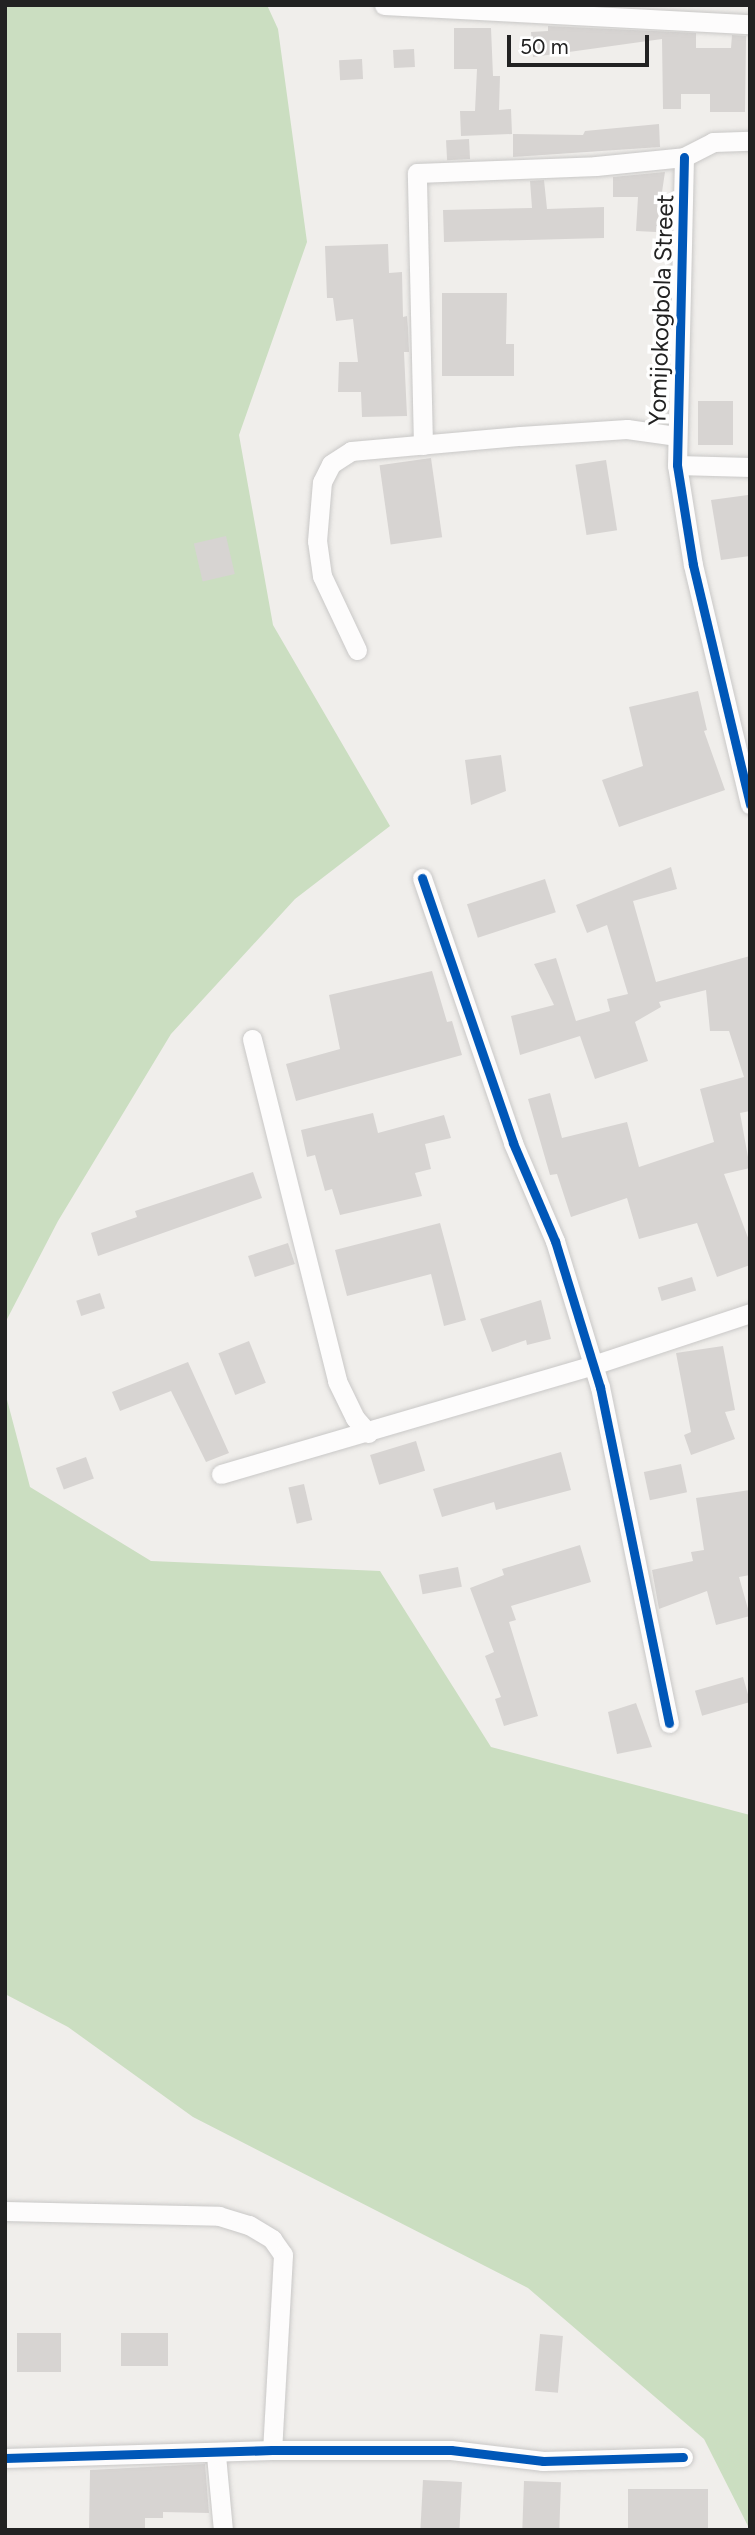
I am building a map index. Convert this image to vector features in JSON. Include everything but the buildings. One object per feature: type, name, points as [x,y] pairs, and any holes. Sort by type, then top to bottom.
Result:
[{"type":"street","points":[[384,5],[719,14],[750,24]]},
{"type":"street","points":[[423,446],[416,173],[684,158],[713,142],[750,141]]},
{"type":"street","name":"Yomijokogbola Street","points":[[684,158],[677,465],[693,565],[750,804]]},
{"type":"street","points":[[358,650],[322,576],[317,541],[321,482],[331,464],[351,451],[627,429],[676,436]]},
{"type":"street","points":[[677,465],[750,467]]},
{"type":"street","points":[[422,878],[513,1143],[555,1241],[593,1365],[669,1723]]},
{"type":"street","points":[[252,1040],[337,1381],[355,1418],[368,1433]]},
{"type":"street","points":[[221,1474],[593,1365],[750,1313]]},
{"type":"street","points":[[5,2211],[219,2216],[249,2225],[272,2239],[283,2255],[272,2449]]},
{"type":"street","points":[[5,2458],[216,2455],[272,2449],[451,2451],[543,2461],[683,2457]]},
{"type":"street","points":[[216,2455],[223,2530]]},
{"type":"green space","points":[[5,5],[267,5],[278,29],[307,242],[239,435],[273,625],[390,826],[295,899],[171,1034],[58,1221],[5,1323]]},
{"type":"green space","points":[[5,1392],[30,1487],[151,1561],[380,1571],[491,1747],[750,1815],[750,2530],[704,2439],[528,2288],[193,2117],[68,2027],[5,1994]]},
{"type":"cycle path","points":[[684,157],[677,465],[693,565],[750,804]]},
{"type":"cycle path","points":[[422,878],[513,1143],[555,1241],[600,1387],[669,1723]]},
{"type":"cycle path","points":[[5,2458],[272,2450],[451,2450],[543,2461],[683,2457]]}]
